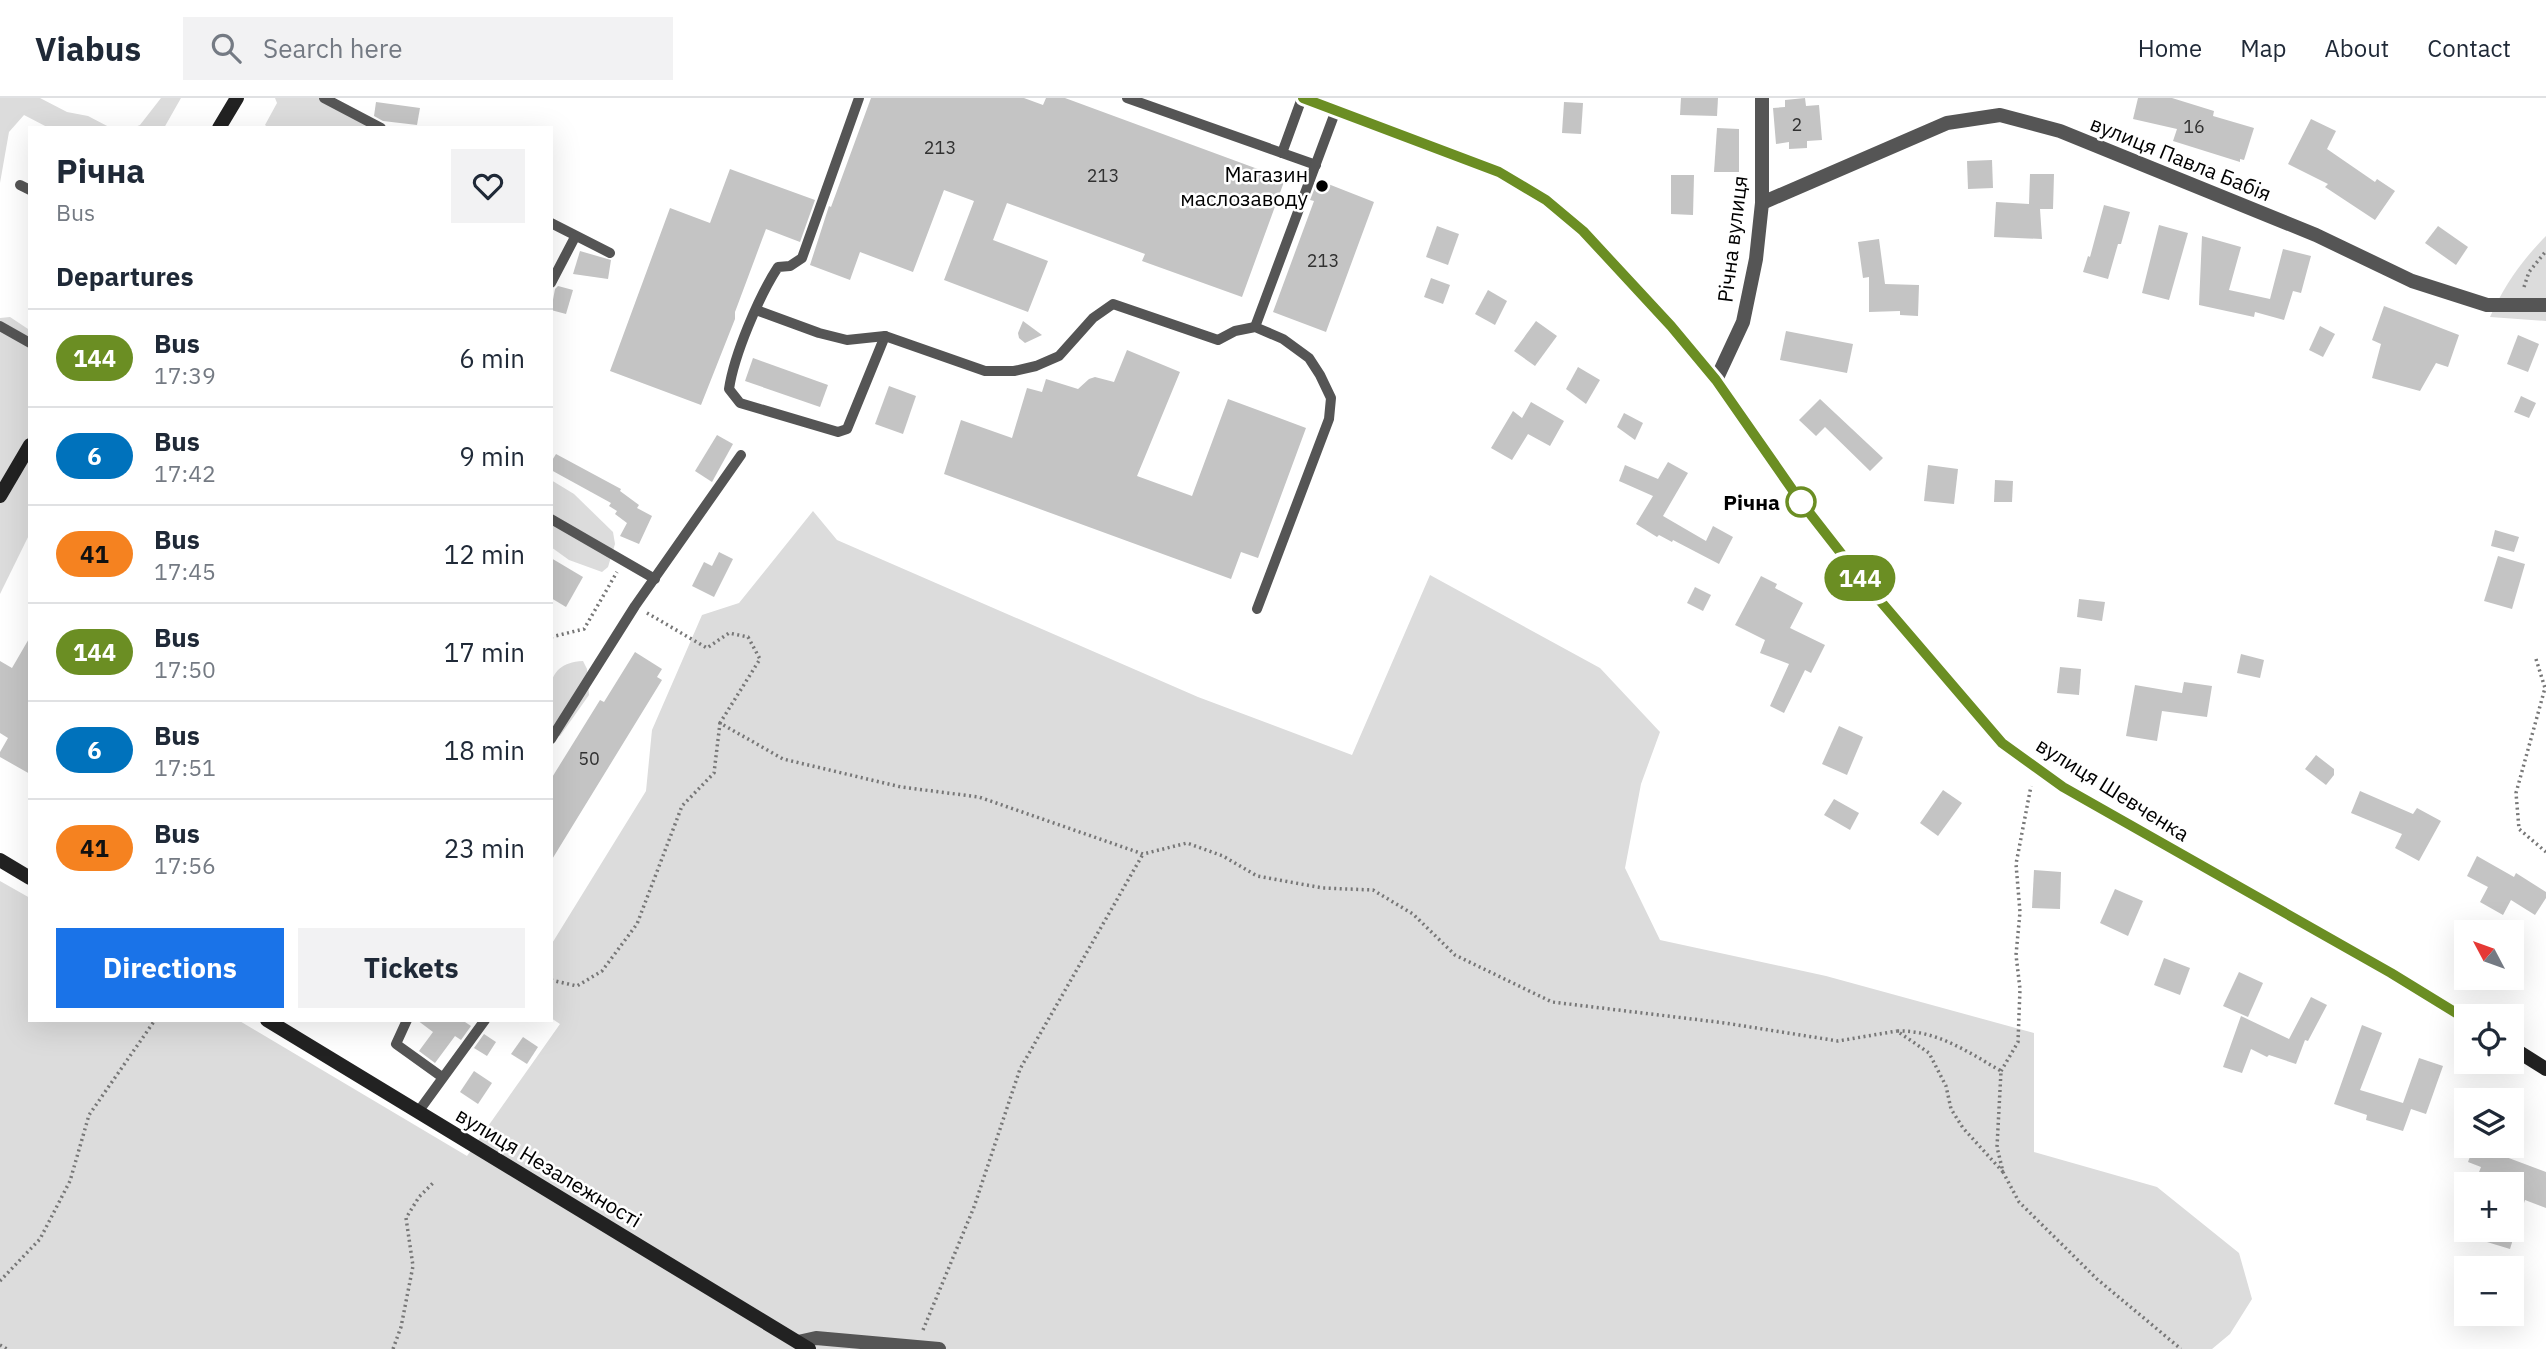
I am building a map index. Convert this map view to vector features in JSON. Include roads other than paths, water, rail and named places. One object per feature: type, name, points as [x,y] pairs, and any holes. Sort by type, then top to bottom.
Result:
[{"type":"street","points":[[220,126],[237,98]]},
{"type":"street","name":"вулиця Шевченка","points":[[1302,98],[1499,172],[1546,200],[1583,231],[1671,326],[1716,380],[1801,502],[1858,575],[2002,743],[2063,787],[2391,973],[2454,1012]]},
{"type":"street","name":"Річна вулиця","points":[[1716,380],[1743,322],[1756,259],[1762,203],[1762,98]]},
{"type":"street","name":"вулиця Павла Бабія","points":[[1762,203],[1947,123],[2000,115],[2060,131],[2316,235],[2412,281],[2487,305],[2546,304]]},
{"type":"street","points":[[0,495],[28,447]]},
{"type":"street","points":[[0,860],[28,877]]},
{"type":"street","name":"вулиця Незалежності","points":[[270,1022],[804,1346]]},
{"type":"street","points":[[2524,1055],[2546,1069]]},
{"type":"street","points":[[804,1346],[817,1338],[939,1349]]},
{"type":"lane","points":[[324,98],[377,126]]},
{"type":"lane","points":[[859,98],[802,258],[790,266],[778,267],[766,285],[732,367],[729,389],[740,403],[838,432],[847,429],[885,336]]},
{"type":"lane","points":[[1127,98],[1316,165]]},
{"type":"lane","points":[[1282,153],[1302,98]]},
{"type":"lane","points":[[1255,327],[1336,110]]},
{"type":"lane","points":[[553,224],[610,253]]},
{"type":"lane","points":[[553,279],[575,237]]},
{"type":"lane","points":[[757,310],[819,333],[847,340],[885,336],[985,371],[1014,372],[1059,356],[1093,318],[1113,304],[1218,340],[1235,331],[1255,327],[1283,339],[1308,358],[1331,398],[1329,419],[1256,609]]},
{"type":"lane","points":[[0,326],[28,342]]},
{"type":"lane","points":[[553,736],[635,606],[741,454]]},
{"type":"lane","points":[[553,520],[655,579]]},
{"type":"lane","points":[[406,1022],[396,1044],[442,1077]]},
{"type":"lane","points":[[418,1112],[483,1022]]},
{"type":"place","name":"Магазин маслозаводу","points":[[1322,186]]},
{"type":"place","name":"Річна","points":[[1801,502]]}]
